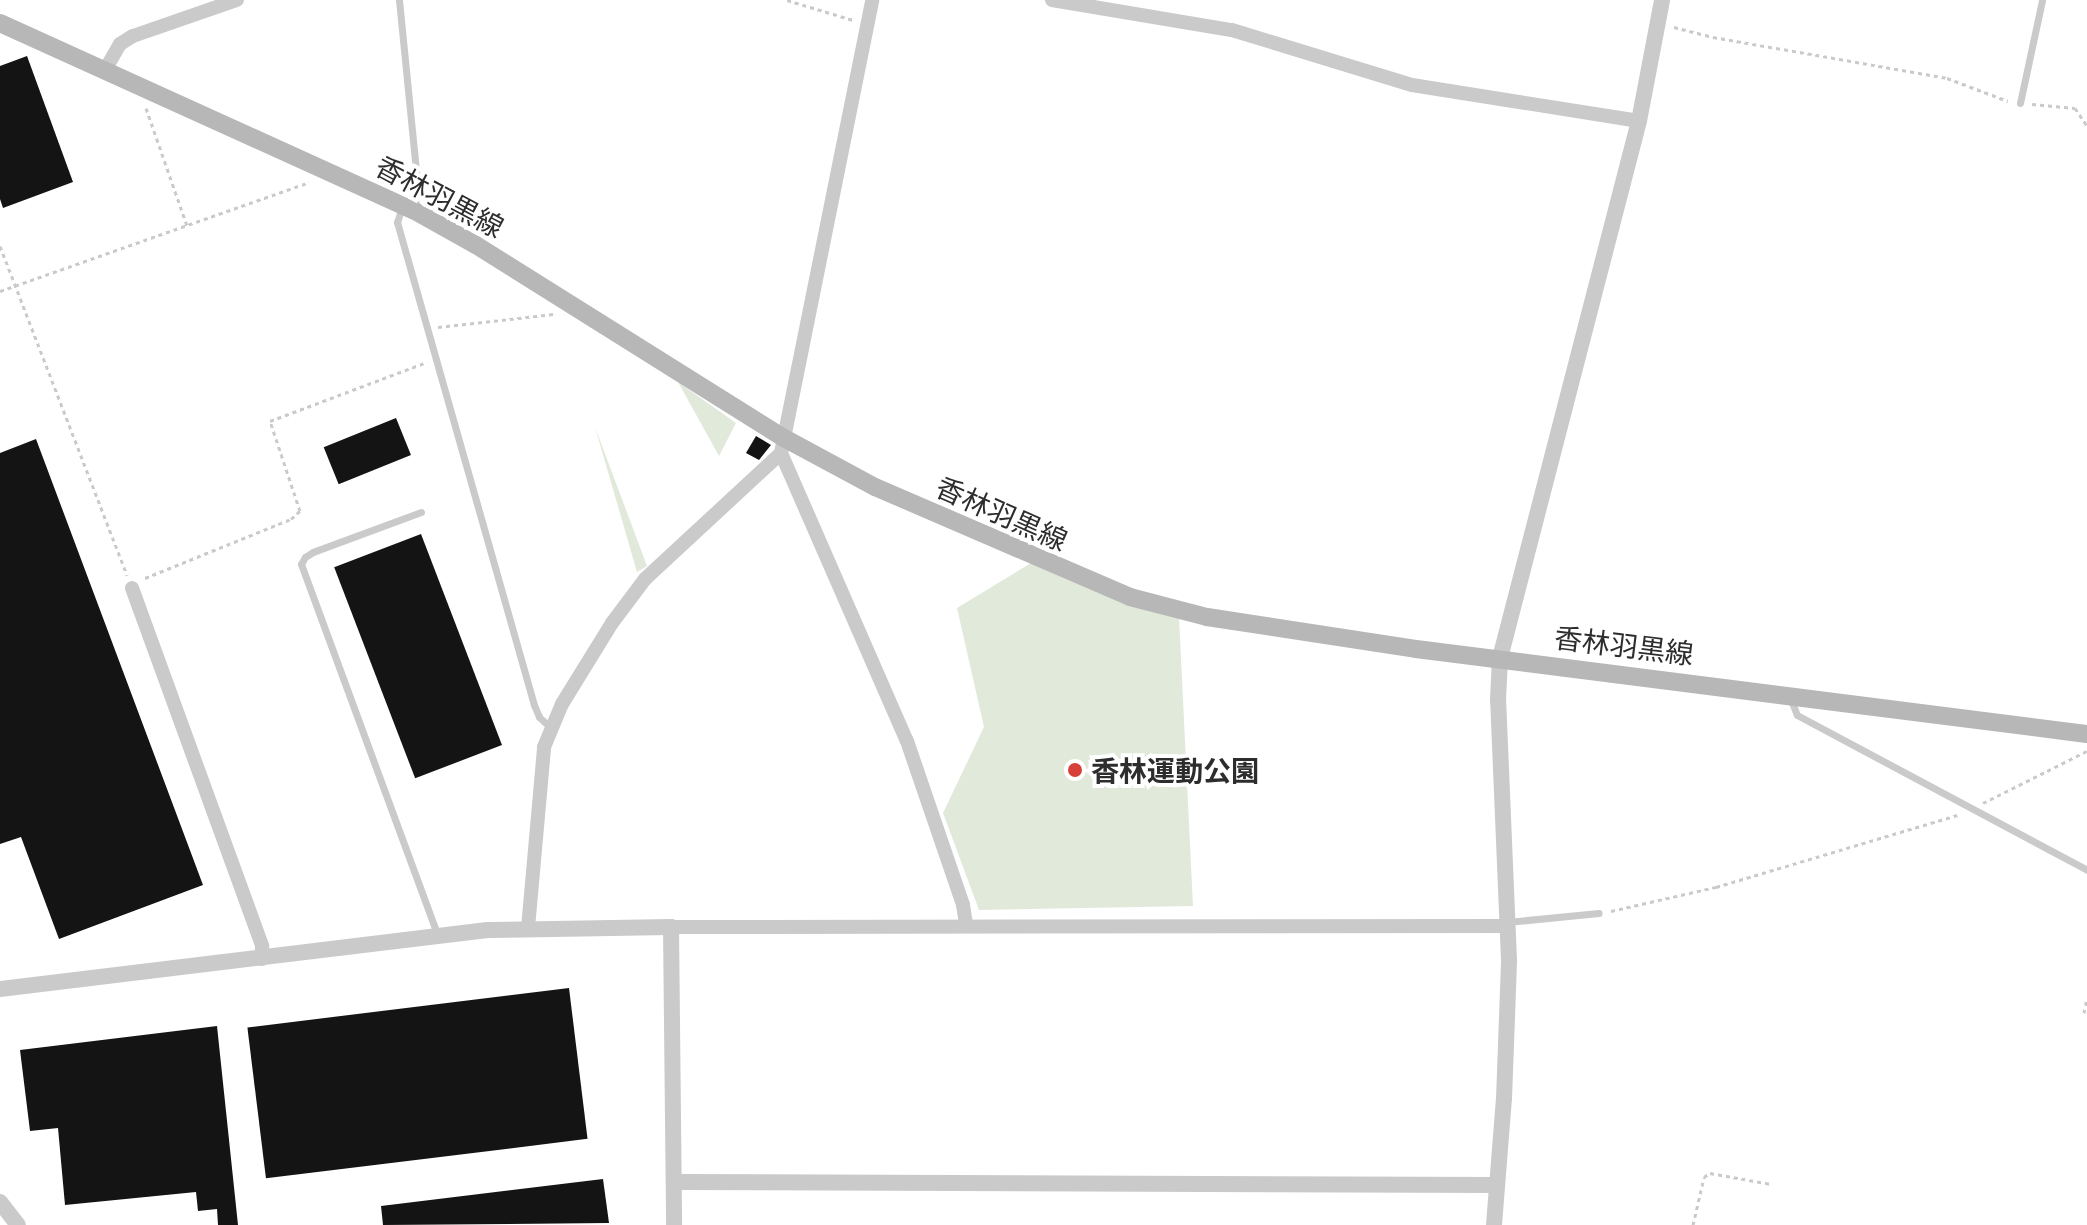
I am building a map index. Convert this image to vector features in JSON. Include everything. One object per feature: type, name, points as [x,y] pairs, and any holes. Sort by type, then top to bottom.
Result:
[{"type":"main road","name":"香林羽黒線","points":[[0,23],[408,208],[568,302],[782,445],[1130,597],[1207,617],[1416,649],[2087,734]]},
{"type":"street","points":[[105,70],[120,44],[133,36],[237,0]]},
{"type":"street","points":[[528,928],[544,747],[550,727],[581,671],[628,599],[782,445],[872,0]]},
{"type":"street","points":[[1052,0],[1232,30],[1412,85],[1639,121]]},
{"type":"street","points":[[1494,1225],[1508,1017],[1508,924],[1498,700],[1500,658],[1639,121],[1662,0]]},
{"type":"street","points":[[782,445],[907,741],[963,905],[966,924]]},
{"type":"street","points":[[132,588],[262,946],[262,959]]},
{"type":"street","points":[[0,989],[437,936],[528,928],[1508,924]]},
{"type":"street","points":[[671,927],[674,1225]]},
{"type":"street","points":[[674,1182],[1497,1185]]},
{"type":"street","points":[[0,1202],[18,1225]]},
{"type":"lane","points":[[399,0],[418,192],[397,222],[534,705],[539,717],[550,727]]},
{"type":"lane","points":[[2020,103],[2042,0]]},
{"type":"lane","points":[[421,512],[313,552],[301,564],[437,936]]},
{"type":"lane","points":[[1789,695],[1797,715],[2087,870]]},
{"type":"lane","points":[[1508,924],[1599,913]]},
{"type":"path","points":[[787,0],[861,23]]},
{"type":"path","points":[[1658,24],[1713,37],[1947,78],[2000,100],[2068,105],[2075,108],[2087,126]]},
{"type":"path","points":[[152,91],[146,108],[187,226]]},
{"type":"path","points":[[0,291],[308,184],[321,167]]},
{"type":"path","points":[[0,246],[132,588]]},
{"type":"path","points":[[428,330],[447,324],[555,313],[568,302]]},
{"type":"path","points":[[132,588],[137,581],[291,519],[300,511],[270,421],[437,358]]},
{"type":"path","points":[[1599,913],[1731,883],[1944,822],[2087,751]]},
{"type":"path","points":[[2084,1013],[2087,998]]},
{"type":"path","points":[[1693,1225],[1704,1177],[1710,1173],[1771,1184]]},
{"type":"shaded area","points":[[678,382],[736,423],[719,456]]},
{"type":"shaded area","points":[[595,427],[647,566],[637,572]]},
{"type":"shaded area","name":"香林運動公園","points":[[1031,563],[1134,606],[1179,617],[1193,906],[979,910],[943,813],[984,727],[957,608]]},
{"type":"building","points":[[27,56],[73,182],[3,208],[0,199],[0,66]]},
{"type":"building","points":[[396,418],[411,455],[339,484],[324,447]]},
{"type":"building","points":[[756,436],[771,445],[759,460],[746,453]]},
{"type":"building","points":[[36,439],[203,885],[59,939],[21,837],[0,844],[0,453]]},
{"type":"building","points":[[421,534],[502,745],[415,778],[334,567]]},
{"type":"building","points":[[569,988],[588,1139],[266,1178],[247,1027]]},
{"type":"building","points":[[217,1026],[238,1225],[218,1225],[217,1209],[198,1211],[196,1192],[65,1205],[58,1128],[30,1131],[20,1050]]},
{"type":"building","points":[[603,1179],[609,1223],[383,1225],[381,1206]]},
{"type":"place","name":"香林運動公園","points":[[1075,770]]}]
